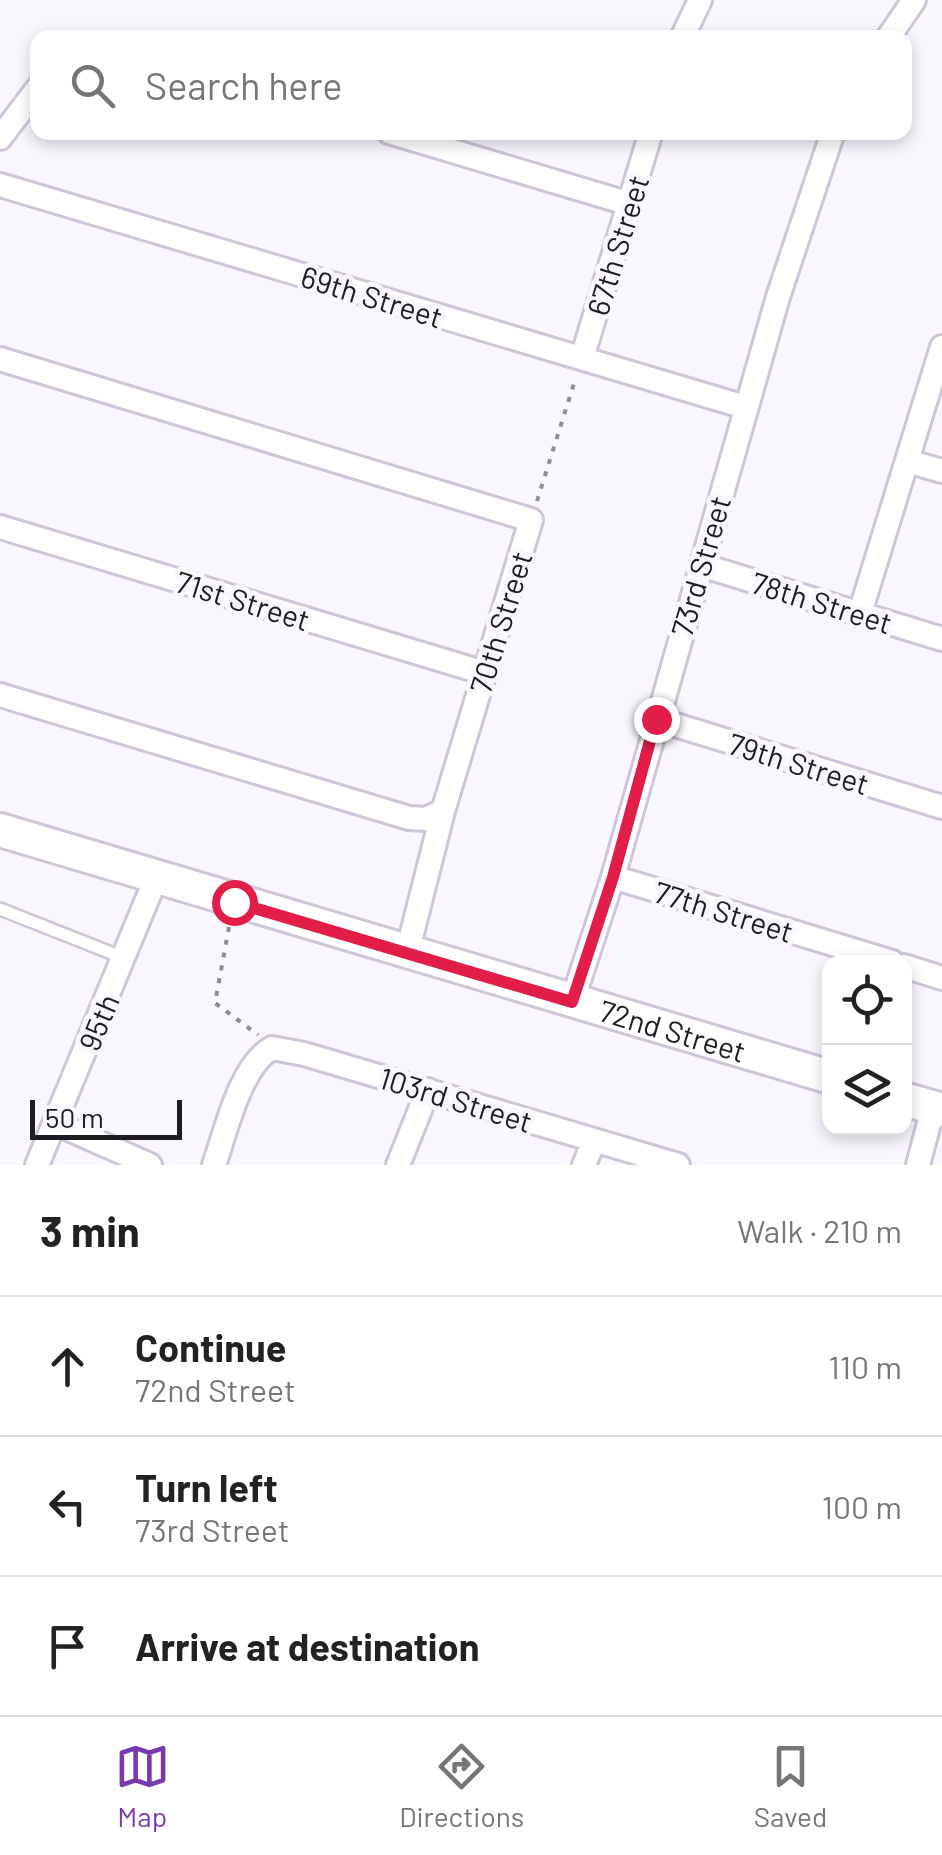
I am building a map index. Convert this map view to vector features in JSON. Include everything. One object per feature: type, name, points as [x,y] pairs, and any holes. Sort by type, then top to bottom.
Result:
[{"type":"street","points":[[686,30],[700,0]]},
{"type":"street","points":[[893,30],[914,0]]},
{"type":"street","points":[[0,138],[30,99]]},
{"type":"street","points":[[416,140],[630,204]]},
{"type":"street","name":"67th Street","points":[[582,358],[649,140]]},
{"type":"street","name":"73rd Street","points":[[572,1002],[613,877],[745,407],[830,140]]},
{"type":"street","name":"69th Street","points":[[0,185],[745,407]]},
{"type":"street","points":[[860,614],[942,347]]},
{"type":"street","name":"70th Street","points":[[0,360],[531,520],[443,811],[407,953]]},
{"type":"street","points":[[907,460],[942,471]]},
{"type":"street","name":"71st Street","points":[[0,527],[486,673]]},
{"type":"street","name":"78th Street","points":[[701,564],[942,639]]},
{"type":"street","points":[[0,695],[410,818],[426,819],[443,811]]},
{"type":"street","name":"79th Street","points":[[656,719],[942,807]]},
{"type":"street","name":"72nd Street","points":[[0,830],[822,1076]]},
{"type":"street","name":"77th Street","points":[[613,877],[869,955]]},
{"type":"street","name":"95th","points":[[37,1165],[156,878]]},
{"type":"street","points":[[912,969],[942,978]]},
{"type":"street","points":[[214,1165],[246,1077],[256,1061],[272,1048]]},
{"type":"street","name":"103rd Street","points":[[272,1048],[678,1165]]},
{"type":"street","points":[[398,1165],[428,1090]]},
{"type":"street","points":[[918,1165],[927,1106]]},
{"type":"street","points":[[55,1122],[150,1165]]},
{"type":"street","points":[[584,1165],[594,1140]]},
{"type":"lane","points":[[0,909],[124,958]]},
{"type":"path","points":[[531,520],[582,358]]},
{"type":"path","points":[[234,902],[215,1002],[272,1048]]},
{"type":"route","points":[[234,902],[572,1002],[613,877],[656,719]]}]
